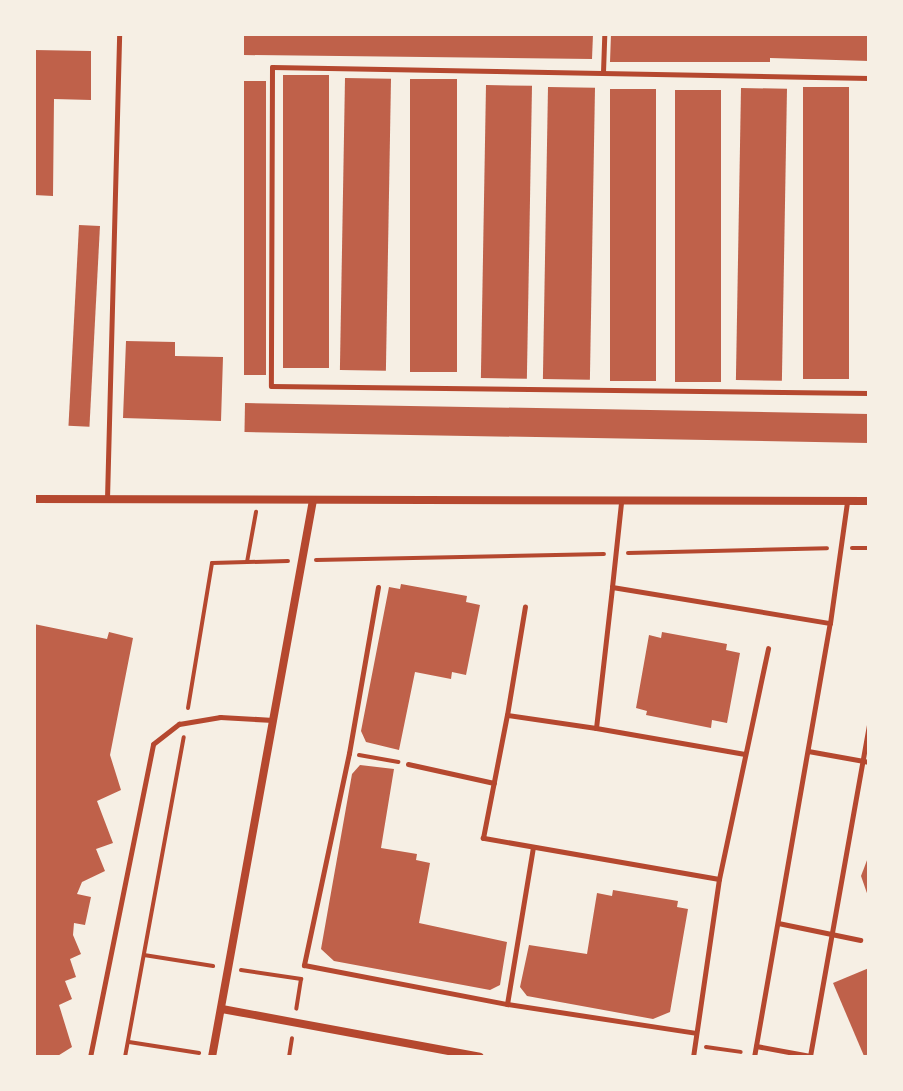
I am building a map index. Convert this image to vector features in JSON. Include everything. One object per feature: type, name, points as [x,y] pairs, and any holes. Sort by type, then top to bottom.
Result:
[{"type":"street","points":[[34,499],[621,503],[869,501]]},
{"type":"street","points":[[213,1056],[313,500]]},
{"type":"street","points":[[222,1009],[435,1053],[480,1057]]},
{"type":"lane","points":[[107,499],[119,34]]},
{"type":"lane","points":[[603,72],[604,34]]},
{"type":"lane","points":[[869,78],[272,67],[271,386],[869,393]]},
{"type":"lane","points":[[754,1057],[830,623],[847,501]]},
{"type":"lane","points":[[596,728],[621,503]]},
{"type":"lane","points":[[378,587],[349,753],[304,965],[507,1004],[696,1033]]},
{"type":"lane","points":[[612,587],[830,623]]},
{"type":"lane","points":[[525,606],[483,838],[719,879]]},
{"type":"lane","points":[[693,1057],[719,879],[768,648]]},
{"type":"lane","points":[[507,715],[745,754]]},
{"type":"lane","points":[[90,1057],[153,744],[179,724],[220,717],[273,720]]},
{"type":"lane","points":[[756,1046],[810,1056],[866,762],[869,724]]},
{"type":"lane","points":[[808,751],[866,762]]},
{"type":"lane","points":[[408,764],[494,783]]},
{"type":"lane","points":[[507,1004],[533,846]]},
{"type":"lane","points":[[778,923],[860,940]]},
{"type":"path","points":[[247,562],[259,499]]},
{"type":"path","points":[[349,753],[408,764]]},
{"type":"path","points":[[144,955],[301,979],[289,1057]]},
{"type":"path","points":[[128,1042],[213,1056]]},
{"type":"building","points":[[244,34],[593,34],[592,59],[244,55]]},
{"type":"building","points":[[611,34],[869,34],[869,61],[770,58],[770,62],[610,62]]},
{"type":"building","points":[[34,50],[91,51],[91,100],[54,99],[53,196],[34,195]]},
{"type":"building","points":[[283,75],[329,75],[329,368],[283,368]]},
{"type":"building","points":[[345,78],[391,79],[386,371],[340,370]]},
{"type":"building","points":[[410,79],[457,79],[457,372],[410,372]]},
{"type":"building","points":[[244,81],[266,81],[266,375],[244,375]]},
{"type":"building","points":[[486,85],[532,86],[527,379],[481,378]]},
{"type":"building","points":[[548,87],[595,88],[590,380],[543,379]]},
{"type":"building","points":[[803,87],[849,87],[849,379],[803,379]]},
{"type":"building","points":[[741,88],[787,89],[782,381],[736,380]]},
{"type":"building","points":[[610,89],[656,89],[656,381],[610,381]]},
{"type":"building","points":[[675,90],[721,90],[721,382],[675,382]]},
{"type":"building","points":[[79,225],[100,226],[89,427],[68,426]]},
{"type":"building","points":[[126,341],[175,342],[175,356],[223,357],[221,421],[123,418]]},
{"type":"building","points":[[245,403],[869,414],[868,443],[244,432]]},
{"type":"building","points":[[401,584],[467,596],[466,602],[480,605],[466,675],[452,672],[451,679],[415,672],[399,750],[366,742],[361,731],[389,587],[400,589]]},
{"type":"building","points":[[34,624],[107,639],[109,632],[133,638],[110,755],[121,790],[97,801],[113,843],[96,849],[105,871],[82,882],[77,894],[91,897],[85,925],[74,923],[73,935],[81,954],[70,959],[76,977],[65,981],[72,999],[59,1005],[72,1047],[56,1057],[34,1057]]},
{"type":"building","points":[[662,632],[727,644],[726,650],[740,653],[727,723],[712,720],[711,728],[646,715],[647,711],[636,708],[649,635],[661,638]]},
{"type":"building","points":[[360,765],[394,769],[381,848],[417,854],[416,860],[430,863],[419,923],[507,942],[500,985],[490,990],[334,961],[321,949],[352,774]]},
{"type":"building","points":[[869,855],[869,899],[861,876]]},
{"type":"building","points":[[613,890],[678,901],[677,907],[688,909],[670,1012],[653,1019],[527,996],[520,987],[529,945],[587,954],[597,893],[612,896]]},
{"type":"building","points":[[869,968],[869,1054],[864,1056],[833,983]]}]
